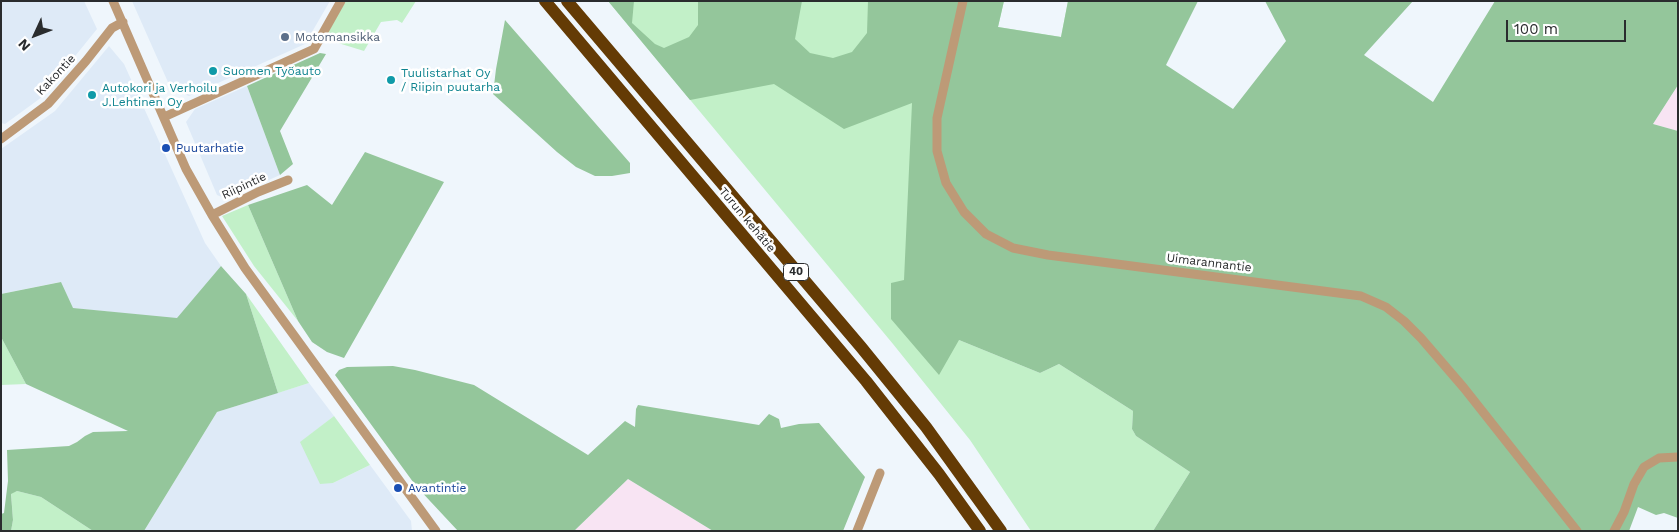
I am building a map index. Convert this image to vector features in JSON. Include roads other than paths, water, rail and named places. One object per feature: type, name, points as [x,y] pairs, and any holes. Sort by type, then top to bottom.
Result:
[{"type":"highway","name":"Turun kehätie","points":[[545,1],[866,381],[939,474],[980,531]]},
{"type":"highway","name":"Turun kehätie","points":[[569,1],[582,20],[926,427],[1001,531]]},
{"type":"street","points":[[113,1],[186,169],[212,215],[245,268],[436,531]]},
{"type":"street","points":[[164,117],[314,50],[341,1]]},
{"type":"street","name":"Uimarannantie","points":[[963,1],[937,118],[937,150],[946,183],[964,212],[986,234],[1013,248],[1048,255],[1362,296],[1386,307],[1421,338],[1464,388],[1577,531]]},
{"type":"street","name":"Kakontie","points":[[1,139],[48,104],[86,62],[112,28],[123,22]]},
{"type":"street","name":"Riipintie","points":[[212,215],[258,192],[288,180]]},
{"type":"street","points":[[1614,531],[1624,512],[1634,484],[1644,467],[1659,458],[1678,457]]},
{"type":"street","points":[[857,531],[880,473]]},
{"type":"place","name":"Motomansikka","points":[[285,37]]},
{"type":"place","name":"Suomen Työauto","points":[[213,71]]},
{"type":"place","name":"Tuulistarhat Oy / Riipin puutarha","points":[[391,80]]},
{"type":"place","name":"Autokori ja Verhoilu J.Lehtinen Oy","points":[[92,95]]},
{"type":"place","name":"Puutarhatie","points":[[166,148]]},
{"type":"place","name":"Avantintie","points":[[398,488]]}]
